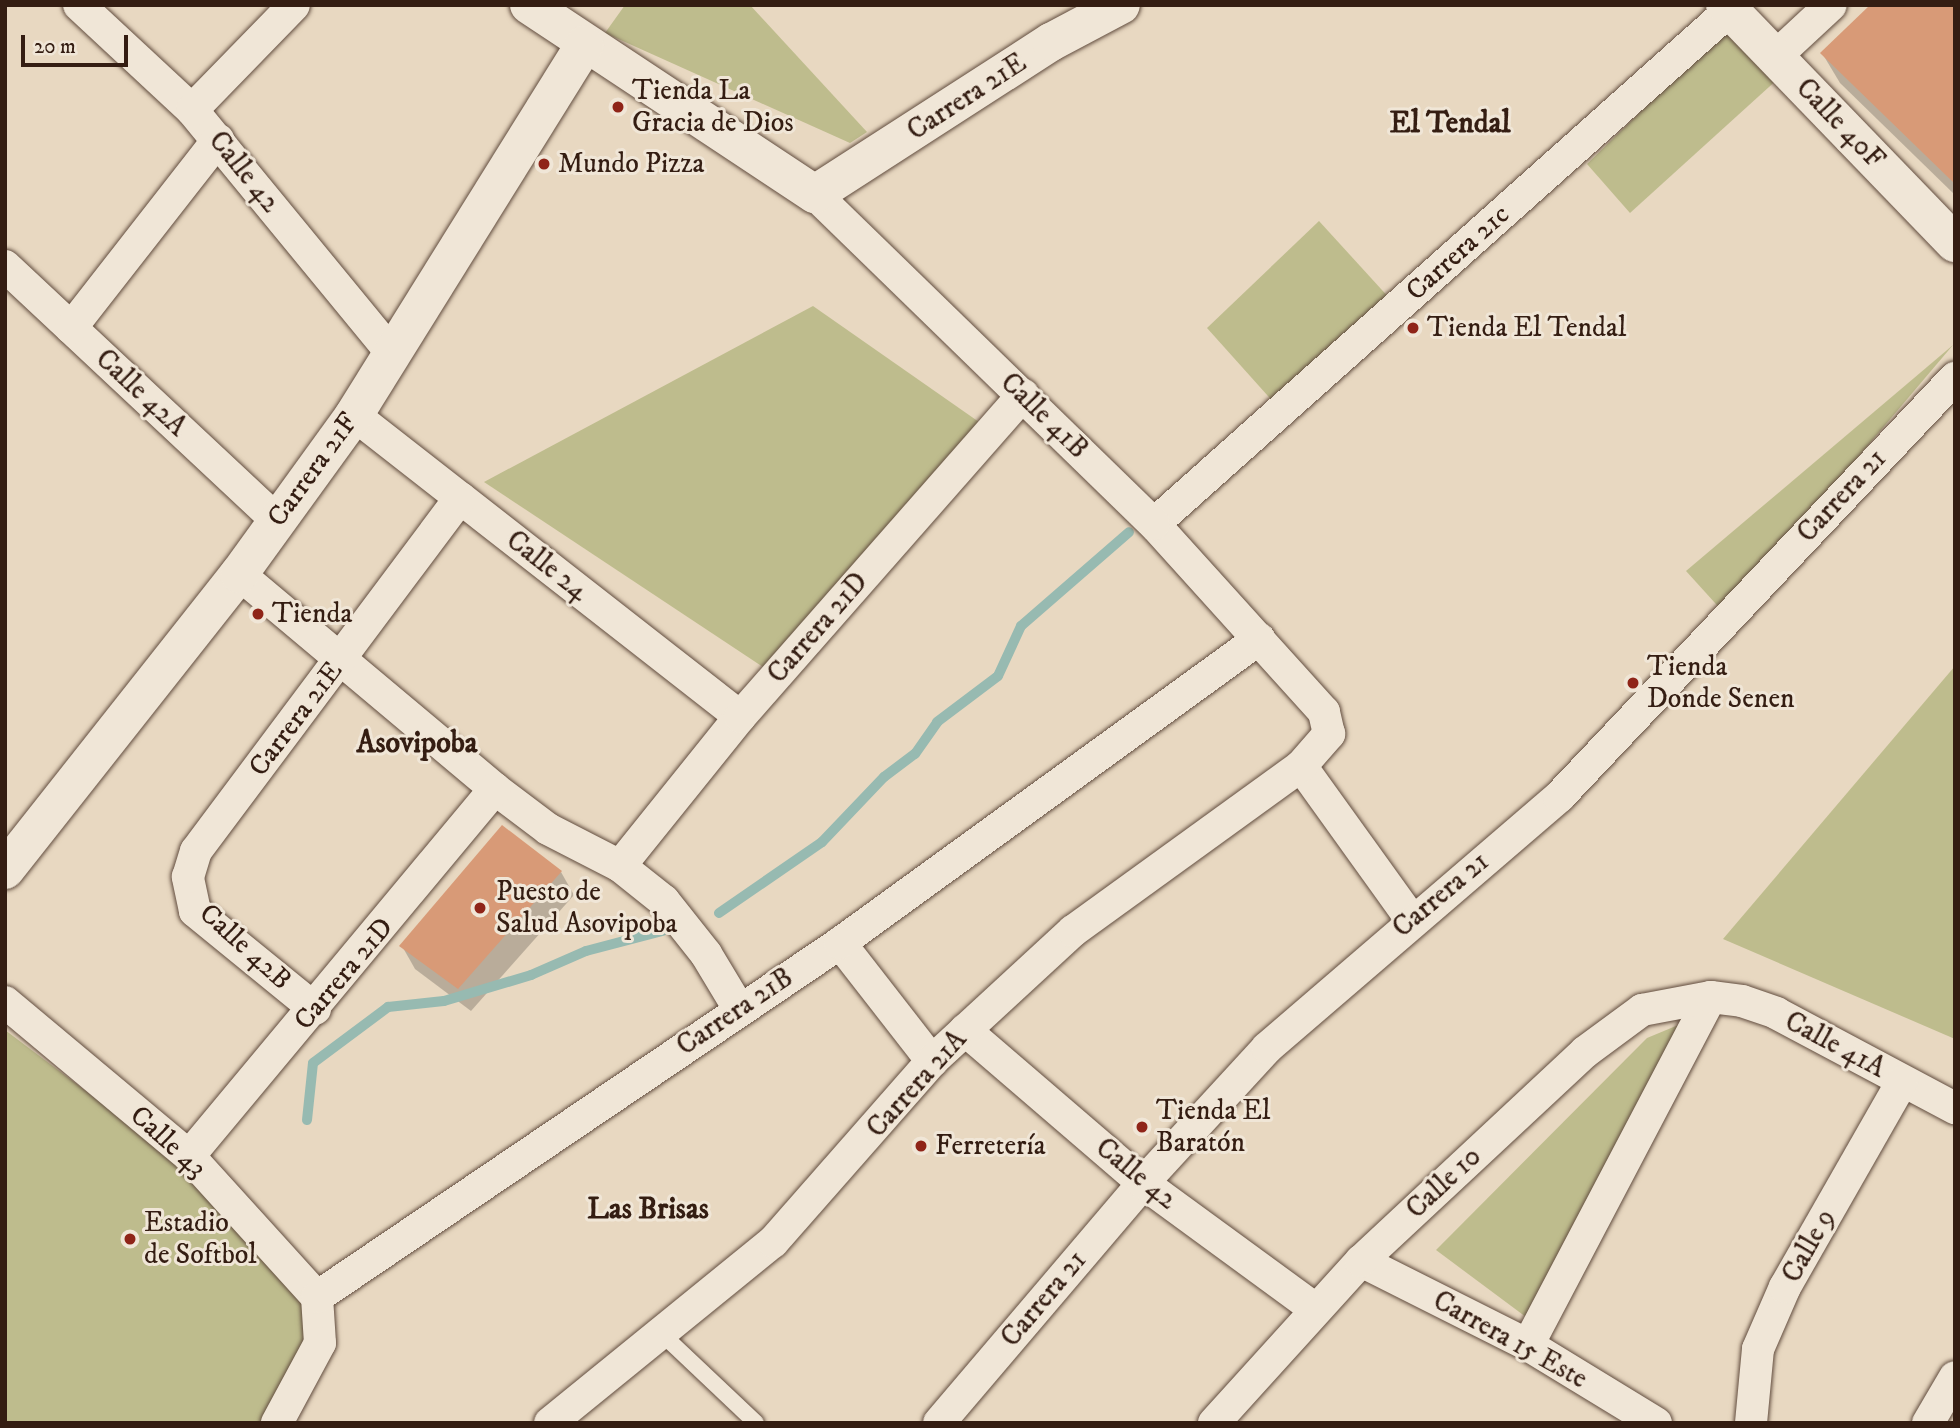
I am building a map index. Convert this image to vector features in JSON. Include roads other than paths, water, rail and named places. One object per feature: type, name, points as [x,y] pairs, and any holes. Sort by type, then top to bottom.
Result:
[{"type":"street","name":"Calle 42","points":[[79,5],[192,110],[393,355]]},
{"type":"street","points":[[192,110],[294,5]]},
{"type":"street","name":"Calle 41B","points":[[529,5],[584,45],[815,194],[1154,524],[1324,712],[1329,734],[1301,766]]},
{"type":"street","name":"Carrera 21E","points":[[815,194],[1051,42],[1121,5]]},
{"type":"street","points":[[1775,57],[1831,5]]},
{"type":"street","name":"Calle 40F","points":[[1727,8],[1955,243]]},
{"type":"street","name":"Carrera 21c","points":[[1154,524],[1555,166],[1727,8]]},
{"type":"street","name":"Carrera 21F","points":[[5,870],[239,574],[354,415],[584,45]]},
{"type":"street","points":[[71,328],[218,140]]},
{"type":"street","name":"Calle 42A","points":[[5,265],[276,520]]},
{"type":"street","name":"Carrera 21","points":[[939,1423],[1143,1182],[1267,1048],[1411,919],[1559,796],[1955,378]]},
{"type":"street","name":"Carrera 21D","points":[[620,866],[740,717],[1023,395]]},
{"type":"street","name":"Calle 24","points":[[354,415],[740,717]]},
{"type":"street","name":"Carrera 21E","points":[[188,877],[196,851],[460,498]]},
{"type":"street","points":[[239,574],[495,789],[548,829],[620,866],[664,901],[706,954],[738,1009]]},
{"type":"street","name":"Carrera 21B","points":[[317,1297],[738,1009],[840,943],[1259,639]]},
{"type":"street","points":[[1301,766],[1411,919]]},
{"type":"street","name":"Carrera 21A","points":[[550,1423],[774,1242],[932,1061],[1073,931],[1301,766]]},
{"type":"street","name":"Carrera 21D","points":[[189,1156],[315,1009],[495,789]]},
{"type":"street","name":"Calle 42B","points":[[188,877],[195,911],[315,1009]]},
{"type":"street","points":[[840,943],[932,1061]]},
{"type":"street","points":[[1528,1345],[1711,997]]},
{"type":"street","name":"Calle 41A","points":[[1711,997],[1742,1001],[1776,1013],[1955,1108]]},
{"type":"street","name":"Calle 10","points":[[1214,1423],[1361,1261],[1585,1052],[1642,1010],[1711,997]]},
{"type":"street","name":"Calle 43","points":[[5,1002],[189,1156],[317,1297]]},
{"type":"street","name":"Calle 42","points":[[965,1030],[1143,1182],[1315,1309]]},
{"type":"street","name":"Calle 9","points":[[1751,1423],[1758,1349],[1785,1287],[1902,1082]]},
{"type":"street","name":"Carrera 15 Este","points":[[1361,1261],[1528,1345],[1656,1423]]},
{"type":"street","points":[[287,1419],[320,1343],[317,1297]]},
{"type":"street","points":[[1928,1423],[1955,1377]]},
{"type":"lane","points":[[662,1334],[756,1423]]},
{"type":"waterway","points":[[719,913],[822,842],[884,777],[915,754],[937,722],[998,676],[1021,626],[1129,532]]},
{"type":"waterway","points":[[307,1120],[313,1063],[388,1007],[444,1001],[531,975],[586,951],[662,931]]},
{"type":"place","name":"Tienda La Gracia de Dios","points":[[618,107]]},
{"type":"place","name":"Mundo Pizza","points":[[544,164]]},
{"type":"place","name":"Tienda El Tendal","points":[[1413,328]]},
{"type":"place","name":"Tienda","points":[[258,614]]},
{"type":"place","name":"Tienda Donde Senen","points":[[1633,683]]},
{"type":"place","name":"Puesto de Salud Asovipoba","points":[[480,908]]},
{"type":"place","name":"Tienda El Baratón","points":[[1142,1127]]},
{"type":"place","name":"Ferretería","points":[[921,1146]]},
{"type":"place","name":"Estadio de Softbol","points":[[130,1239]]},
{"type":"district","name":"El Tendal","points":[[1450,124]]},
{"type":"district","name":"Asovipoba","points":[[417,744]]},
{"type":"district","name":"Las Brisas","points":[[648,1210]]}]
